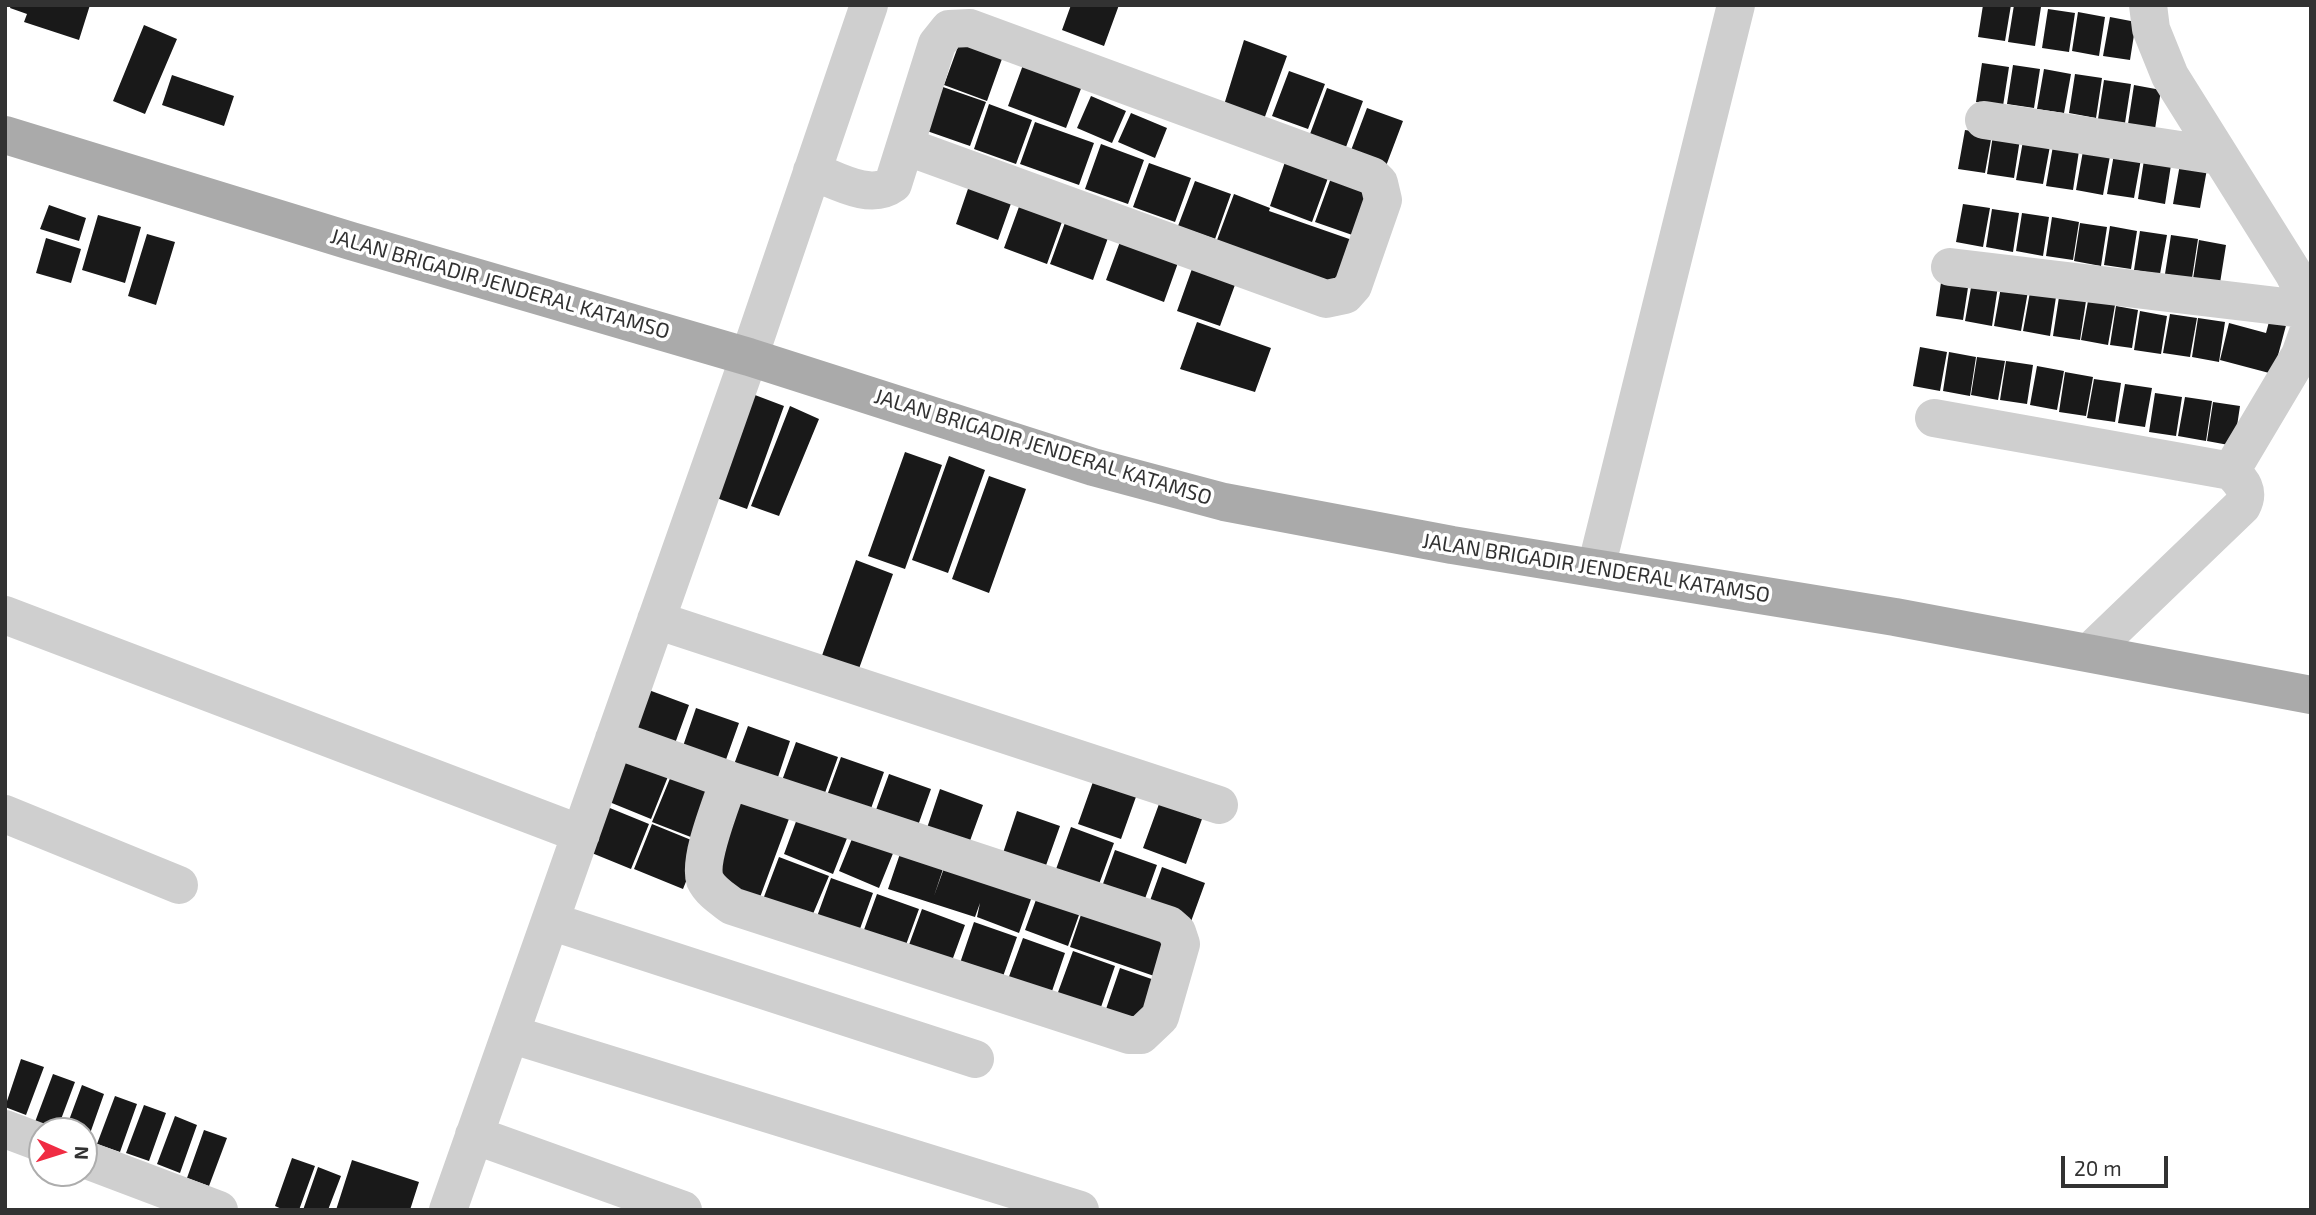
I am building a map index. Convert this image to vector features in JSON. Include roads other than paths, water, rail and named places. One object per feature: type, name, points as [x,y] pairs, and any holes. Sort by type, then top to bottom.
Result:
[{"type":"main road","name":"JALAN BRIGADIR JENDERAL KATAMSO","points":[[5,135],[351,241],[749,357],[1093,467],[1201,496],[1313,520],[2091,652],[2311,695]]},
{"type":"street","points":[[448,1210],[749,357],[869,5]]},
{"type":"street","points":[[1596,568],[1736,5]]},
{"type":"street","points":[[2148,5],[2160,54],[2219,156],[2294,274],[2311,308]]},
{"type":"street","points":[[812,171],[870,192],[883,191],[893,184],[905,146],[942,34],[949,29],[970,28],[1372,176],[1378,183],[1383,200],[1353,286],[1345,295],[1326,299],[905,146]]},
{"type":"street","points":[[1984,120],[2219,156]]},
{"type":"street","points":[[1950,267],[2311,308]]},
{"type":"street","points":[[2231,471],[2301,355],[2311,324]]},
{"type":"street","points":[[1934,418],[2231,471],[2244,484],[2246,494],[2242,506],[2091,652]]},
{"type":"street","points":[[5,615],[581,834]]},
{"type":"street","points":[[656,620],[1219,805]]},
{"type":"street","points":[[614,739],[729,780],[1169,925],[1177,932],[1181,944],[1160,1017],[1141,1035],[1129,1035],[732,906],[714,892],[705,880],[704,863],[729,780]]},
{"type":"street","points":[[5,814],[179,885]]},
{"type":"street","points":[[550,921],[975,1059]]},
{"type":"street","points":[[510,1034],[1080,1210]]},
{"type":"street","points":[[5,1129],[28,1138]]},
{"type":"street","points":[[474,1135],[683,1210]]},
{"type":"street","points":[[98,1163],[219,1210]]}]
